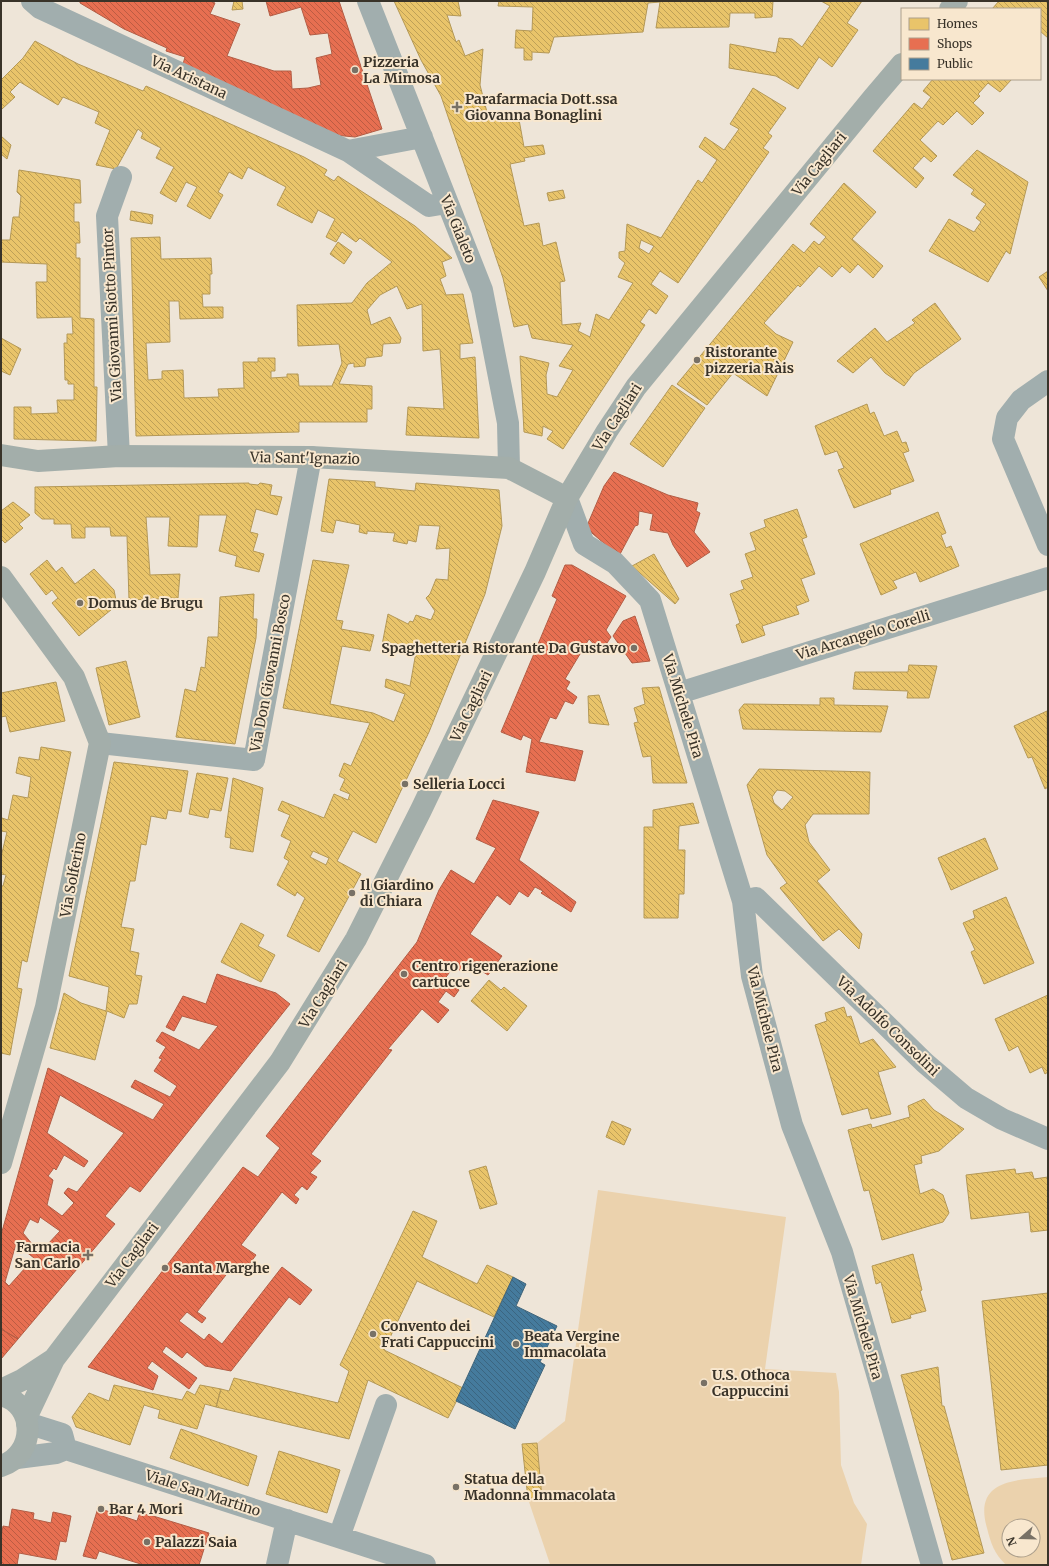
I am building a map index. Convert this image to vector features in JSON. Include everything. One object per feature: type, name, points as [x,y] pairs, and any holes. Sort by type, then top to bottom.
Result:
[{"type":"main road","name":"Via Cagliari","points":[[26,1420],[54,1359],[280,1062],[356,940],[535,572],[567,498],[636,387],[872,98],[901,65]]},
{"type":"main road","name":"Via Sant'Ignazio","points":[[1,455],[35,461]]},
{"type":"main road","name":"Via Sant'Ignazio","points":[[1,471],[35,461],[119,456],[311,457],[509,468],[567,498]]},
{"type":"main road","points":[[1,576],[74,677],[100,743]]},
{"type":"main road","points":[[1,590],[20,603]]},
{"type":"main road","name":"Via Solferino","points":[[1,1163],[46,1007],[100,743]]},
{"type":"main road","name":"Via Cagliari","points":[[1,1390],[22,1380],[54,1359]]},
{"type":"main road","points":[[1,1395],[13,1400],[21,1408],[26,1420],[27,1439],[23,1449],[6,1466]]},
{"type":"street","name":"Via Aristana","points":[[32,1],[40,8],[348,152],[429,206],[446,203]]},
{"type":"street","name":"Via Gialeto","points":[[368,1],[422,137],[446,203],[482,290],[508,423],[509,468]]},
{"type":"street","points":[[348,152],[422,137]]},
{"type":"street","name":"Via Giovanni Siotto Pintor","points":[[119,456],[107,216],[121,176]]},
{"type":"street","points":[[1048,381],[1021,400],[1007,418],[1003,438],[1048,545]]},
{"type":"street","name":"Via Don Giovanni Bosco","points":[[100,743],[254,760],[311,457]]},
{"type":"street","name":"Via Michele Pira","points":[[567,498],[584,544],[615,562],[650,600],[743,901],[752,976],[792,1125],[842,1252],[932,1565]]},
{"type":"street","name":"Via Arcangelo Corelli","points":[[679,693],[1048,578]]},
{"type":"street","name":"Via Adolfo Consolini","points":[[743,901],[756,898],[925,1063],[966,1098],[1002,1119],[1048,1139]]},
{"type":"street","points":[[339,1537],[386,1405]]},
{"type":"street","points":[[6,1466],[66,1449],[62,1434],[26,1420]]},
{"type":"street","name":"Viale San Martino","points":[[66,1449],[425,1565]]},
{"type":"street","points":[[277,1565],[286,1520]]},
{"type":"shaded area","name":"U.S. Othoca Cappuccini","points":[[598,1190],[786,1217],[765,1369],[836,1373],[839,1392],[841,1465],[854,1503],[867,1524],[861,1565],[550,1564],[528,1499],[542,1497],[537,1443],[565,1421]]},
{"type":"shaded area","points":[[1048,1477],[1048,1565],[1006,1565],[996,1552],[990,1539],[984,1512],[986,1500],[991,1492],[1000,1486],[1023,1479]]},
{"type":"building: Homes","points":[[234,1],[242,1],[243,9],[232,10]]},
{"type":"building: Homes","points":[[394,1],[458,1],[461,16],[447,15],[456,42],[459,40],[465,56],[483,49],[480,85],[489,120],[518,114],[524,147],[543,145],[545,154],[524,158],[525,161],[510,164],[524,226],[539,223],[543,246],[556,242],[565,281],[560,282],[562,325],[581,323],[578,331],[590,337],[596,314],[609,320],[633,283],[618,277],[625,263],[619,258],[619,252],[625,251],[627,224],[661,238],[698,180],[702,183],[717,160],[699,147],[705,137],[724,150],[739,129],[730,124],[753,88],[786,108],[768,133],[772,136],[763,148],[769,152],[678,283],[660,271],[651,284],[668,296],[656,314],[649,309],[640,322],[645,325],[563,449],[547,439],[553,431],[543,426],[542,436],[524,432],[520,356],[549,363],[546,375],[547,394],[557,397],[573,370],[559,366],[573,345],[532,338],[528,324],[514,327],[503,278],[441,96],[421,60]],"holes":[[[641,240],[654,246],[649,254],[639,248]]]},
{"type":"building: Homes","points":[[499,1],[773,1],[772,17],[755,18],[755,13],[730,13],[729,27],[656,28],[660,2],[648,3],[643,32],[554,37],[549,53],[532,52],[532,60],[524,60],[524,48],[515,48],[516,30],[532,31],[533,7],[498,6]]},
{"type":"building: Homes","points":[[821,1],[862,1],[847,23],[858,30],[832,67],[819,57],[798,89],[776,76],[729,68],[730,44],[776,53],[779,38],[792,39],[802,47],[830,6]]},
{"type":"building: Homes","points":[[999,1],[1048,1],[1048,38],[1041,32],[1041,8],[993,8]]},
{"type":"building: Homes","points":[[35,41],[78,64],[143,91],[146,86],[304,157],[327,170],[324,175],[334,181],[338,176],[415,226],[452,258],[442,262],[446,276],[440,279],[446,295],[463,294],[473,343],[460,344],[460,359],[475,357],[479,438],[406,435],[408,407],[444,409],[440,349],[423,351],[422,304],[407,309],[397,286],[380,295],[367,310],[371,325],[390,317],[401,338],[400,343],[383,344],[382,356],[366,358],[365,366],[354,367],[354,363],[348,364],[339,384],[372,386],[372,409],[367,409],[367,422],[299,422],[299,432],[136,436],[131,238],[160,237],[161,259],[211,258],[212,274],[210,274],[210,294],[202,294],[203,307],[223,307],[223,318],[180,319],[179,301],[169,301],[170,342],[146,343],[148,380],[162,379],[162,371],[183,370],[184,398],[219,397],[218,389],[244,388],[243,362],[258,362],[258,358],[275,358],[275,371],[271,371],[271,378],[287,377],[287,374],[298,374],[299,386],[332,386],[342,363],[339,344],[298,346],[297,305],[352,303],[367,283],[392,262],[360,238],[356,242],[342,232],[336,242],[326,237],[335,219],[318,210],[312,223],[277,205],[286,187],[248,167],[242,179],[229,172],[218,192],[223,195],[210,219],[187,206],[197,187],[186,182],[176,202],[160,193],[174,167],[156,158],[161,148],[141,138],[143,133],[138,129],[116,169],[96,165],[110,130],[95,123],[99,112],[63,97],[58,105],[20,82],[10,92],[15,97],[2,109],[1,80],[23,58]]},
{"type":"building: Homes","points":[[932,80],[1011,80],[1000,92],[988,83],[978,94],[980,96],[973,103],[984,113],[972,125],[957,111],[943,125],[938,121],[920,140],[937,156],[931,162],[924,156],[913,168],[924,178],[916,188],[873,151],[914,103],[922,109],[931,97],[923,91]]},
{"type":"building: Homes","points":[[1,136],[11,145],[7,159],[1,154]]},
{"type":"building: Homes","points":[[977,150],[1028,182],[1010,254],[1006,251],[988,282],[929,251],[949,219],[974,232],[981,222],[976,218],[986,204],[971,194],[974,190],[953,175]]},
{"type":"building: Homes","points":[[19,170],[80,180],[81,203],[74,203],[74,222],[79,222],[80,243],[76,243],[76,258],[80,258],[80,318],[94,319],[94,387],[97,387],[96,441],[14,439],[14,407],[31,407],[31,414],[58,413],[57,400],[74,400],[74,384],[68,384],[68,380],[65,380],[64,343],[67,343],[67,334],[73,334],[72,317],[37,318],[36,282],[47,282],[47,264],[1,262],[1,240],[10,240],[13,217],[19,217],[21,196],[17,192]]},
{"type":"building: Homes","points":[[844,183],[876,212],[852,239],[883,266],[873,278],[858,264],[850,273],[842,266],[832,277],[819,266],[800,287],[798,285],[764,323],[776,334],[793,342],[767,396],[733,373],[707,405],[677,384],[793,244],[804,253],[814,241],[819,245],[826,237],[810,224]]},
{"type":"building: Homes","points":[[563,190],[565,198],[549,201],[547,193]]},
{"type":"building: Homes","points":[[131,211],[153,215],[152,224],[130,220]]},
{"type":"building: Homes","points":[[338,242],[352,252],[344,264],[330,254]]},
{"type":"building: Homes","points":[[1048,271],[1048,291],[1039,277]]},
{"type":"building: Homes","points":[[935,303],[961,339],[914,373],[904,386],[885,373],[871,357],[853,373],[837,361],[875,328],[887,342],[915,323],[912,320]]},
{"type":"building: Homes","points":[[1,338],[21,349],[10,375],[1,371]]},
{"type":"building: Homes","points":[[672,385],[705,408],[663,467],[630,444]]},
{"type":"building: Homes","points":[[867,404],[870,414],[874,412],[884,436],[897,431],[902,443],[906,442],[909,451],[903,453],[914,481],[890,490],[891,494],[854,508],[838,470],[844,468],[837,451],[825,455],[815,426]]},
{"type":"building: Homes","points":[[329,479],[375,482],[375,487],[415,491],[416,483],[499,490],[502,526],[485,594],[429,732],[376,843],[353,831],[337,861],[361,874],[319,952],[287,936],[305,898],[297,892],[295,896],[277,885],[289,861],[284,858],[291,841],[281,836],[290,815],[278,810],[282,801],[324,818],[334,794],[348,800],[350,794],[340,790],[345,779],[339,776],[344,763],[351,766],[370,723],[283,708],[313,560],[349,565],[336,620],[343,621],[341,629],[374,635],[370,651],[342,646],[330,704],[373,713],[394,722],[405,694],[385,687],[386,679],[410,686],[416,652],[382,645],[388,614],[408,624],[410,621],[413,622],[416,615],[431,620],[435,611],[426,598],[430,594],[436,579],[448,580],[450,548],[436,549],[440,526],[419,525],[416,542],[408,540],[407,544],[393,541],[395,533],[367,531],[367,534],[359,532],[360,525],[336,520],[333,533],[321,531]],"holes":[[[313,851],[329,858],[326,865],[310,857]]]},
{"type":"building: Homes","points":[[249,483],[258,485],[260,483],[272,485],[270,495],[282,497],[277,515],[256,509],[250,532],[258,534],[253,551],[264,554],[259,572],[235,566],[237,556],[219,551],[227,515],[199,515],[197,547],[168,546],[170,517],[146,517],[150,575],[180,574],[178,598],[129,600],[127,536],[111,536],[110,527],[85,527],[85,538],[72,538],[71,524],[54,524],[54,519],[42,519],[35,513],[35,487]]},
{"type":"building: Homes","points":[[13,502],[30,515],[19,524],[23,528],[5,543],[1,539],[1,511]]},
{"type":"building: Homes","points":[[797,509],[807,537],[802,539],[815,574],[801,579],[809,601],[796,606],[799,614],[762,626],[765,635],[742,643],[736,625],[740,623],[730,594],[744,589],[741,581],[753,577],[745,554],[756,550],[750,533],[766,527],[764,520]]},
{"type":"building: Homes","points":[[938,512],[946,533],[941,535],[946,548],[951,546],[959,566],[920,582],[916,572],[893,581],[897,588],[881,595],[860,544]]},
{"type":"building: Homes","points":[[654,554],[679,599],[675,604],[632,566]]},
{"type":"building: Homes","points":[[47,560],[56,572],[62,567],[75,584],[94,569],[114,590],[117,605],[79,636],[52,603],[58,598],[52,590],[46,595],[30,574]]},
{"type":"building: Homes","points":[[254,594],[253,619],[257,619],[256,638],[235,744],[176,737],[185,689],[196,692],[201,667],[205,668],[208,637],[218,637],[220,597]]},
{"type":"building: Homes","points":[[126,661],[140,717],[109,725],[96,668]]},
{"type":"building: Homes","points":[[909,665],[937,666],[929,698],[907,698],[908,691],[853,689],[855,672],[908,672]]},
{"type":"building: Homes","points":[[56,682],[65,721],[10,732],[6,716],[1,717],[1,693]]},
{"type":"building: Homes","points":[[659,687],[687,783],[653,783],[651,756],[643,757],[634,723],[638,722],[634,708],[645,704],[642,688]]},
{"type":"building: Homes","points":[[599,695],[609,725],[589,723],[588,696]]},
{"type":"building: Homes","points":[[820,698],[834,698],[834,705],[888,706],[881,732],[743,729],[739,710],[744,704],[820,705]]},
{"type":"building: Homes","points":[[1047,711],[1048,787],[1045,789],[1032,757],[1028,758],[1014,726]]},
{"type":"building: Homes","points":[[41,747],[71,752],[27,962],[22,960],[17,988],[22,989],[10,1055],[1,1053],[1,886],[3,886],[6,875],[1,874],[1,857],[7,832],[1,831],[1,823],[2,818],[8,820],[13,795],[28,798],[31,777],[16,773],[19,757],[39,760]]},
{"type":"building: Homes","points":[[114,762],[188,771],[181,812],[168,810],[166,819],[151,816],[146,845],[141,844],[135,881],[130,881],[121,927],[134,929],[130,951],[139,953],[135,975],[142,976],[137,1004],[129,1004],[124,1018],[107,1011],[95,1060],[50,1048],[64,993],[81,1003],[106,1011],[109,987],[69,976]]},
{"type":"building: Homes","points":[[759,769],[870,772],[869,814],[813,814],[805,825],[809,842],[830,870],[817,881],[862,934],[859,949],[839,929],[823,941],[780,888],[787,883],[767,855],[747,785]],"holes":[[[777,790],[785,791],[793,797],[782,810],[774,803],[772,797]]]},
{"type":"building: Homes","points":[[197,773],[228,778],[221,811],[210,809],[208,818],[189,814]]},
{"type":"building: Homes","points":[[233,778],[263,788],[253,852],[230,848],[231,838],[225,837]]},
{"type":"building: Homes","points":[[693,803],[699,823],[679,826],[678,850],[685,850],[684,894],[679,894],[678,918],[644,918],[644,827],[653,827],[653,810]]},
{"type":"building: Homes","points":[[985,838],[998,869],[951,890],[938,858]]},
{"type":"building: Homes","points":[[1006,897],[1034,963],[984,984],[971,952],[975,950],[963,923],[975,918],[973,911]]},
{"type":"building: Homes","points":[[241,923],[264,935],[258,946],[275,955],[261,982],[221,962]]},
{"type":"building: Homes","points":[[489,980],[501,990],[504,987],[527,1006],[507,1031],[471,1001]]},
{"type":"building: Homes","points":[[1048,995],[1048,1072],[1045,1074],[1042,1067],[1030,1073],[1018,1046],[1009,1051],[995,1019]]},
{"type":"building: Homes","points":[[844,1007],[847,1017],[851,1016],[860,1044],[873,1039],[896,1067],[878,1072],[891,1114],[871,1119],[868,1108],[842,1115],[815,1025],[827,1021],[825,1013]]},
{"type":"building: Homes","points":[[924,1099],[934,1110],[964,1129],[939,1151],[921,1156],[922,1163],[914,1165],[920,1194],[933,1189],[943,1195],[949,1213],[943,1222],[882,1240],[869,1190],[864,1191],[848,1130],[871,1124],[872,1128],[910,1117],[908,1106]]},
{"type":"building: Homes","points":[[612,1121],[631,1129],[624,1145],[606,1137]]},
{"type":"building: Homes","points":[[486,1166],[497,1204],[480,1209],[469,1171]]},
{"type":"building: Homes","points":[[1015,1169],[1016,1174],[1032,1172],[1034,1179],[1048,1177],[1048,1230],[1031,1232],[1029,1212],[971,1219],[966,1175]]},
{"type":"building: Homes","name":"Convento dei Frati Cappuccini","points":[[413,1211],[437,1221],[422,1257],[477,1284],[487,1265],[513,1277],[494,1317],[417,1281],[384,1350],[463,1388],[448,1418],[368,1380],[349,1439],[216,1407],[221,1389],[229,1391],[234,1378],[338,1403],[349,1371],[340,1365]]},
{"type":"building: Homes","points":[[913,1254],[922,1290],[920,1291],[926,1311],[910,1315],[911,1318],[892,1323],[881,1282],[876,1284],[872,1266]]},
{"type":"building: Homes","points":[[1048,1293],[1048,1465],[1001,1470],[982,1301]]},
{"type":"building: Homes","points":[[938,1367],[942,1406],[944,1406],[984,1553],[952,1560],[901,1375]]},
{"type":"building: Homes","points":[[114,1385],[182,1400],[187,1391],[195,1395],[200,1385],[221,1389],[216,1407],[205,1404],[197,1429],[158,1418],[160,1410],[144,1405],[130,1445],[76,1427],[72,1417],[89,1393],[109,1401]]},
{"type":"building: Homes","points":[[181,1429],[257,1456],[248,1486],[170,1458]]},
{"type":"building: Homes","points":[[537,1443],[542,1498],[528,1499],[522,1444]]},
{"type":"building: Homes","points":[[279,1451],[340,1470],[327,1513],[266,1494]]},
{"type":"building: Shops","points":[[80,1],[210,1],[215,3],[210,14],[240,24],[227,56],[274,71],[291,71],[292,89],[321,85],[316,58],[332,54],[328,33],[310,35],[301,7],[270,16],[266,1],[339,1],[382,129],[355,137],[334,135],[183,64],[185,57],[166,51],[167,48],[124,29],[80,3]]},
{"type":"building: Shops","points":[[614,472],[668,495],[698,503],[696,511],[700,513],[694,532],[710,552],[687,567],[673,545],[668,533],[650,530],[653,514],[639,511],[638,525],[635,526],[619,556],[586,528],[604,486]]},
{"type":"building: Shops","points":[[565,565],[572,565],[626,596],[606,630],[611,637],[601,652],[589,639],[565,679],[570,682],[566,689],[577,697],[573,704],[565,701],[556,719],[550,717],[539,742],[583,751],[575,781],[526,772],[532,739],[523,735],[521,740],[501,732],[557,599],[552,596]]},
{"type":"building: Shops","name":"Spaghetteria Ristorante Da Gustavo","points":[[635,616],[650,661],[632,663],[613,636],[623,621]]},
{"type":"building: Shops","points":[[493,800],[539,812],[519,860],[576,902],[571,912],[541,893],[543,891],[535,887],[528,897],[519,891],[510,905],[497,895],[470,934],[502,956],[488,975],[480,970],[477,974],[465,965],[461,971],[454,966],[444,980],[459,990],[454,997],[446,991],[438,1002],[449,1010],[438,1023],[422,1009],[388,1049],[392,1050],[311,1154],[321,1161],[310,1173],[317,1177],[307,1190],[302,1186],[294,1195],[299,1199],[296,1204],[282,1192],[241,1245],[256,1255],[242,1274],[233,1266],[197,1312],[206,1318],[202,1323],[187,1312],[179,1321],[204,1340],[209,1334],[222,1344],[282,1267],[312,1290],[300,1305],[289,1297],[231,1371],[205,1366],[187,1352],[182,1358],[166,1346],[162,1352],[197,1378],[189,1389],[152,1361],[147,1368],[158,1376],[153,1390],[88,1367],[243,1167],[258,1177],[280,1148],[266,1136],[417,942],[439,890],[451,870],[474,884],[496,848],[476,839]]},
{"type":"building: Shops","points":[[217,974],[276,993],[290,1004],[140,1192],[130,1186],[105,1216],[115,1224],[18,1339],[1,1329],[1,1235],[48,1068],[153,1120],[164,1104],[131,1087],[135,1080],[170,1097],[177,1086],[154,1071],[162,1059],[159,1058],[166,1047],[156,1041],[162,1032],[199,1050],[218,1026],[182,1016],[174,1031],[166,1027],[183,996],[206,1004]],"holes":[[[60,1095],[124,1133],[77,1192],[68,1188],[64,1193],[74,1203],[62,1216],[47,1205],[53,1180],[48,1176],[54,1168],[56,1170],[64,1155],[84,1167],[88,1161],[47,1133]],[[40,1217],[60,1231],[47,1245],[44,1243],[38,1251],[23,1233],[30,1219],[38,1223]],[[16,1244],[34,1258],[9,1286],[5,1282]]]},
{"type":"building: Shops","points":[[1,1329],[18,1339],[1,1359]]},
{"type":"building: Shops","name":"Palazzi Saia","points":[[98,1508],[137,1521],[140,1512],[209,1533],[199,1565],[144,1565],[99,1551],[96,1559],[83,1556]]},
{"type":"building: Shops","points":[[12,1509],[34,1513],[33,1519],[51,1523],[53,1512],[71,1516],[66,1542],[60,1541],[56,1560],[19,1553],[17,1565],[1,1565],[1,1537],[3,1526],[9,1527]]},
{"type":"building: Public","name":"Beata Vergine Immacolata","points":[[513,1277],[526,1284],[516,1306],[557,1326],[540,1362],[545,1365],[515,1429],[456,1401]]},
{"type":"place","name":"Pizzeria La Mimosa","points":[[355,70]]},
{"type":"place","name":"Parafarmacia Dott.ssa Giovanna Bonaglini","points":[[457,107]]},
{"type":"place","name":"Ristorante pizzeria Ràis","points":[[697,360]]},
{"type":"place","name":"Domus de Brugu","points":[[80,603]]},
{"type":"place","name":"Spaghetteria Ristorante Da Gustavo","points":[[634,648]]},
{"type":"place","name":"Selleria Locci","points":[[405,784]]},
{"type":"place","name":"Il Giardino di Chiara","points":[[352,893]]},
{"type":"place","name":"Centro rigenerazione cartucce","points":[[404,974]]},
{"type":"place","name":"Farmacia San Carlo","points":[[88,1255]]},
{"type":"place","name":"Santa Marghe","points":[[165,1268]]},
{"type":"place","name":"Convento dei Frati Cappuccini","points":[[373,1334]]},
{"type":"place","name":"Beata Vergine Immacolata","points":[[516,1344]]},
{"type":"place","name":"U.S. Othoca Cappuccini","points":[[704,1383]]},
{"type":"place","name":"Statua della Madonna Immacolata","points":[[456,1487]]},
{"type":"place","name":"Bar 4 Mori","points":[[101,1509]]},
{"type":"place","name":"Palazzi Saia","points":[[147,1542]]}]
